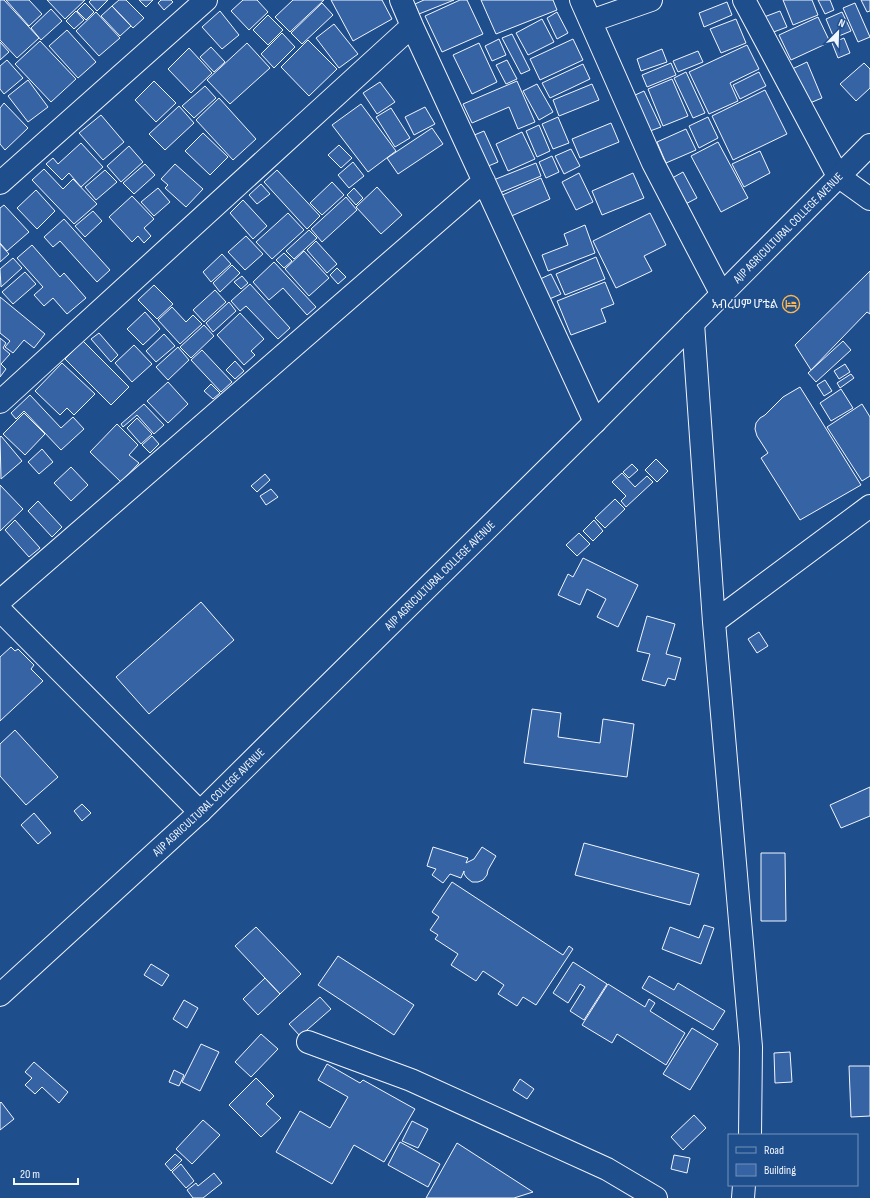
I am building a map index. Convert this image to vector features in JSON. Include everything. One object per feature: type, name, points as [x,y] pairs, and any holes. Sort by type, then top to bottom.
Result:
[{"type":"street","points":[[0,183],[206,0]]},
{"type":"street","points":[[401,0],[595,422]]},
{"type":"street","points":[[582,0],[653,163],[722,295]]},
{"type":"street","points":[[591,21],[651,0]]},
{"type":"street","points":[[744,0],[838,176],[870,199]]},
{"type":"street","points":[[0,402],[412,26]]},
{"type":"street","name":"AJIP AGRICULTURAL COLLEGE AVENUE","points":[[0,995],[200,812],[595,422],[870,145]]},
{"type":"street","points":[[0,601],[484,181]]},
{"type":"street","points":[[693,323],[714,622],[751,1047],[750,1134]]},
{"type":"street","points":[[714,622],[870,506]]},
{"type":"street","points":[[0,610],[200,812]]},
{"type":"street","points":[[308,1042],[411,1080],[607,1169],[656,1198]]},
{"type":"street","points":[[743,1198],[744,1186]]},
{"type":"building","points":[[0,0],[4,0],[39,38],[17,58],[0,40]]},
{"type":"building","points":[[6,0],[29,0],[42,14],[29,26]]},
{"type":"building","points":[[47,0],[85,0],[65,19]]},
{"type":"building","points":[[91,0],[108,0],[97,11],[89,2]]},
{"type":"building","points":[[119,0],[126,0],[144,18],[133,28],[112,6]]},
{"type":"building","points":[[139,0],[153,0],[146,7]]},
{"type":"building","points":[[161,0],[171,0],[173,2],[164,10],[158,3]]},
{"type":"building","points":[[243,0],[257,0],[268,12],[249,30],[231,11]]},
{"type":"building","points":[[293,0],[324,0],[290,32],[275,17]]},
{"type":"building","points":[[331,0],[382,0],[392,19],[353,41]]},
{"type":"building","points":[[424,0],[454,0],[419,14],[415,4]]},
{"type":"building","points":[[460,0],[467,0],[483,34],[442,52],[425,16]]},
{"type":"building","points":[[481,0],[553,0],[557,10],[496,34]]},
{"type":"building","points":[[783,0],[812,0],[818,15],[793,25]]},
{"type":"building","points":[[818,0],[830,0],[834,10],[825,14]]},
{"type":"building","points":[[861,0],[870,0],[870,11],[867,12]]},
{"type":"building","points":[[727,2],[732,15],[704,27],[699,13]]},
{"type":"building","points":[[85,3],[94,12],[86,20],[77,11]]},
{"type":"building","points":[[322,3],[333,15],[302,44],[291,33]]},
{"type":"building","points":[[855,3],[870,37],[858,42],[843,8]]},
{"type":"building","points":[[112,6],[131,26],[120,36],[101,16]]},
{"type":"building","points":[[51,9],[62,21],[41,40],[31,28]]},
{"type":"building","points":[[76,11],[84,20],[74,29],[66,21]]},
{"type":"building","points":[[220,11],[239,35],[222,49],[202,27]]},
{"type":"building","points":[[780,11],[787,27],[771,33],[764,17]]},
{"type":"building","points":[[96,12],[120,38],[99,56],[76,31]]},
{"type":"building","points":[[557,12],[568,33],[557,39],[547,18]]},
{"type":"building","points":[[842,12],[851,31],[834,38],[826,19]]},
{"type":"building","points":[[268,15],[283,30],[268,45],[253,30]]},
{"type":"building","points":[[818,17],[830,42],[791,60],[779,35]]},
{"type":"building","points":[[542,19],[554,42],[528,55],[516,33]]},
{"type":"building","points":[[736,19],[746,43],[721,53],[710,29]]},
{"type":"building","points":[[334,24],[358,54],[339,68],[316,38]]},
{"type":"building","points":[[67,30],[96,62],[78,78],[49,46]]},
{"type":"building","points":[[282,33],[295,47],[274,68],[261,54]]},
{"type":"building","points":[[512,34],[530,70],[521,74],[502,38]]},
{"type":"building","points":[[844,38],[850,53],[838,58],[832,43]]},
{"type":"building","points":[[499,39],[506,55],[492,61],[485,46]]},
{"type":"building","points":[[573,39],[583,60],[540,80],[530,59]]},
{"type":"building","points":[[308,40],[337,69],[309,96],[281,67]]},
{"type":"building","points":[[40,41],[76,79],[51,102],[15,64]]},
{"type":"building","points":[[0,42],[9,52],[0,60]]},
{"type":"building","points":[[247,43],[270,68],[230,104],[207,80]]},
{"type":"building","points":[[479,43],[497,82],[472,94],[453,55]]},
{"type":"building","points":[[747,45],[759,69],[730,83],[738,101],[709,114],[689,72]]},
{"type":"building","points":[[211,47],[225,62],[214,72],[200,57]]},
{"type":"building","points":[[189,48],[212,73],[191,93],[168,69]]},
{"type":"building","points":[[662,49],[667,62],[641,71],[637,59]]},
{"type":"building","points":[[698,51],[703,62],[678,72],[673,61]]},
{"type":"building","points":[[7,60],[23,78],[4,94],[0,89],[0,66]]},
{"type":"building","points":[[507,60],[517,79],[506,84],[496,65]]},
{"type":"building","points":[[807,62],[822,98],[805,105],[790,70]]},
{"type":"building","points":[[671,63],[676,75],[647,87],[642,75]]},
{"type":"building","points":[[864,63],[870,69],[870,88],[856,101],[840,84]]},
{"type":"building","points":[[583,64],[590,79],[550,98],[542,83]]},
{"type":"building","points":[[686,72],[705,113],[693,118],[674,78]]},
{"type":"building","points":[[759,72],[766,86],[740,99],[733,85]]},
{"type":"building","points":[[672,79],[688,116],[663,126],[648,89]]},
{"type":"building","points":[[28,80],[48,107],[28,122],[8,96]]},
{"type":"building","points":[[154,81],[176,103],[156,122],[135,100]]},
{"type":"building","points":[[517,81],[535,122],[518,129],[509,107],[472,123],[463,104]]},
{"type":"building","points":[[380,82],[395,102],[377,114],[363,93]]},
{"type":"building","points":[[537,84],[553,112],[539,120],[523,91]]},
{"type":"building","points":[[592,84],[599,100],[559,116],[553,100]]},
{"type":"building","points":[[205,86],[216,98],[194,118],[182,106]]},
{"type":"building","points":[[765,90],[787,134],[733,160],[712,116]]},
{"type":"building","points":[[644,91],[661,127],[650,131],[633,96]]},
{"type":"building","points":[[219,98],[256,139],[233,160],[196,120]]},
{"type":"building","points":[[4,103],[28,128],[5,150],[0,144],[0,108]]},
{"type":"building","points":[[361,104],[396,151],[368,172],[332,125]]},
{"type":"building","points":[[179,106],[194,123],[165,150],[149,134]]},
{"type":"building","points":[[425,107],[435,124],[414,135],[405,117]]},
{"type":"building","points":[[391,108],[410,138],[395,147],[376,117]]},
{"type":"building","points":[[101,115],[124,142],[103,160],[79,133]]},
{"type":"building","points":[[558,117],[569,143],[553,149],[542,124]]},
{"type":"building","points":[[708,117],[718,138],[699,148],[689,126]]},
{"type":"building","points":[[611,123],[619,142],[580,158],[572,139]]},
{"type":"building","points":[[539,125],[550,151],[537,157],[526,131]]},
{"type":"building","points":[[432,128],[443,144],[398,174],[387,158]]},
{"type":"building","points":[[686,129],[696,150],[666,163],[657,142]]},
{"type":"building","points":[[484,131],[498,162],[486,167],[472,136]]},
{"type":"building","points":[[522,132],[535,159],[508,171],[496,144]]},
{"type":"building","points":[[203,133],[228,157],[210,175],[185,151]]},
{"type":"building","points":[[718,142],[748,198],[721,212],[691,156]]},
{"type":"building","points":[[81,143],[103,167],[81,187],[69,173],[62,180],[46,164],[53,158],[58,164]]},
{"type":"building","points":[[339,145],[352,158],[341,168],[328,155]]},
{"type":"building","points":[[129,146],[143,162],[121,182],[107,166]]},
{"type":"building","points":[[571,149],[580,166],[564,174],[555,156]]},
{"type":"building","points":[[760,151],[770,173],[744,187],[732,164]]},
{"type":"building","points":[[552,156],[559,172],[546,178],[539,162]]},
{"type":"building","points":[[353,162],[364,176],[349,188],[338,175]]},
{"type":"building","points":[[536,163],[541,176],[497,194],[491,181]]},
{"type":"building","points":[[145,164],[155,175],[134,194],[123,183]]},
{"type":"building","points":[[175,164],[203,189],[186,207],[165,188],[168,185],[161,179]]},
{"type":"building","points":[[44,169],[63,189],[73,179],[97,204],[74,224],[32,180]]},
{"type":"building","points":[[105,170],[117,182],[96,200],[85,187]]},
{"type":"building","points":[[277,170],[320,216],[307,229],[264,182]]},
{"type":"building","points":[[683,172],[697,198],[678,208],[665,182]]},
{"type":"building","points":[[579,173],[593,202],[576,210],[562,182]]},
{"type":"building","points":[[633,173],[644,198],[602,215],[592,191]]},
{"type":"building","points":[[541,178],[550,199],[507,218],[498,197]]},
{"type":"building","points":[[332,182],[344,195],[322,215],[310,203]]},
{"type":"building","points":[[261,184],[270,194],[257,204],[249,195]]},
{"type":"building","points":[[377,187],[402,215],[381,234],[356,207]]},
{"type":"building","points":[[158,188],[170,202],[154,216],[141,202]]},
{"type":"building","points":[[354,188],[363,198],[356,205],[347,195]]},
{"type":"building","points":[[36,190],[55,211],[37,229],[17,208]]},
{"type":"building","points":[[132,196],[154,219],[144,228],[151,236],[144,243],[138,236],[132,242],[109,217]]},
{"type":"building","points":[[346,197],[357,210],[322,242],[311,229]]},
{"type":"building","points":[[243,200],[267,226],[253,239],[230,213]]},
{"type":"building","points":[[4,205],[29,232],[7,251],[0,243],[0,208]]},
{"type":"building","points":[[93,211],[102,221],[85,237],[75,226]]},
{"type":"building","points":[[288,213],[304,230],[272,259],[256,242]]},
{"type":"building","points":[[650,213],[666,245],[644,256],[652,271],[616,288],[593,241]]},
{"type":"building","points":[[64,219],[110,270],[97,282],[60,241],[53,247],[44,237]]},
{"type":"building","points":[[585,225],[595,253],[548,271],[542,255],[568,245],[564,234]]},
{"type":"building","points":[[309,230],[317,238],[294,259],[286,251]]},
{"type":"building","points":[[246,236],[263,254],[245,270],[228,252]]},
{"type":"building","points":[[316,241],[337,264],[327,273],[307,250]]},
{"type":"building","points":[[0,244],[9,254],[0,262]]},
{"type":"building","points":[[32,245],[60,277],[64,273],[86,298],[67,314],[53,298],[44,306],[34,295],[43,287],[17,258]]},
{"type":"building","points":[[304,251],[329,278],[309,296],[285,269]]},
{"type":"building","points":[[284,253],[292,261],[284,268],[276,260]]},
{"type":"building","points":[[222,254],[231,264],[211,282],[203,272]]},
{"type":"building","points":[[596,257],[605,279],[565,295],[556,274]]},
{"type":"building","points":[[13,258],[22,268],[1,287],[0,269]]},
{"type":"building","points":[[274,262],[316,307],[307,315],[283,288],[269,300],[253,282]]},
{"type":"building","points":[[232,265],[240,273],[220,292],[213,283]]},
{"type":"building","points":[[337,268],[346,277],[338,284],[330,275]]},
{"type":"building","points":[[870,271],[870,314],[867,312],[811,370],[795,345]]},
{"type":"building","points":[[25,272],[36,284],[13,304],[2,292]]},
{"type":"building","points":[[551,274],[561,294],[547,300],[538,280]]},
{"type":"building","points":[[242,276],[248,283],[241,289],[234,282]]},
{"type":"building","points":[[605,282],[614,304],[601,309],[606,322],[571,335],[557,301]]},
{"type":"building","points":[[250,284],[290,328],[278,339],[246,306],[240,311],[231,301]]},
{"type":"building","points":[[154,285],[173,304],[157,319],[138,300]]},
{"type":"building","points":[[215,290],[226,302],[204,322],[193,310]]},
{"type":"building","points":[[0,297],[45,334],[34,348],[24,340],[13,353],[5,347],[10,341],[0,333]]},
{"type":"building","points":[[229,302],[236,311],[213,332],[206,323]]},
{"type":"building","points":[[172,307],[186,322],[193,315],[202,324],[180,344],[158,320]]},
{"type":"building","points":[[145,312],[160,329],[143,345],[127,329]]},
{"type":"building","points":[[240,313],[264,339],[251,351],[255,355],[244,365],[217,335]]},
{"type":"building","points":[[204,325],[214,336],[191,358],[180,347]]},
{"type":"building","points":[[99,333],[118,355],[111,362],[91,339]]},
{"type":"building","points":[[164,334],[175,346],[156,362],[146,351]]},
{"type":"building","points":[[0,338],[6,343],[3,348],[10,354],[1,364],[6,369],[0,377]]},
{"type":"building","points":[[83,341],[129,387],[111,405],[65,359]]},
{"type":"building","points":[[843,341],[851,350],[816,382],[808,373]]},
{"type":"building","points":[[134,345],[152,364],[132,382],[115,363]]},
{"type":"building","points":[[178,347],[189,360],[168,380],[156,367]]},
{"type":"building","points":[[202,350],[232,382],[221,392],[191,360]]},
{"type":"building","points":[[235,361],[244,371],[235,379],[226,370]]},
{"type":"building","points":[[62,363],[95,394],[74,415],[67,408],[60,415],[35,391]]},
{"type":"building","points":[[845,364],[850,372],[839,379],[834,371]]},
{"type":"building","points":[[851,374],[854,378],[840,388],[837,383]]},
{"type":"building","points":[[825,380],[832,391],[824,396],[817,385]]},
{"type":"building","points":[[168,382],[188,404],[168,423],[147,401]]},
{"type":"building","points":[[211,384],[220,393],[213,399],[204,391]]},
{"type":"building","points":[[800,387],[861,485],[800,520],[761,458],[768,453],[757,436],[755,429],[756,423],[760,418],[783,397]]},
{"type":"building","points":[[841,389],[853,408],[831,421],[820,403]]},
{"type":"building","points":[[30,395],[61,428],[73,417],[84,429],[61,450],[24,411],[16,419],[11,413]]},
{"type":"building","points":[[144,404],[164,425],[154,434],[137,415],[123,427],[121,424]]},
{"type":"building","points":[[862,404],[870,417],[870,476],[862,481],[827,427]]},
{"type":"building","points":[[24,413],[45,434],[25,455],[3,434]]},
{"type":"building","points":[[137,418],[152,434],[141,444],[127,428]]},
{"type":"building","points":[[117,424],[138,445],[129,455],[139,463],[121,482],[90,452]]},
{"type":"building","points":[[1,436],[22,461],[1,479],[0,437]]},
{"type":"building","points":[[152,436],[159,444],[150,453],[142,445]]},
{"type":"building","points":[[42,449],[53,462],[39,474],[28,462]]},
{"type":"building","points":[[656,459],[668,471],[657,482],[645,470]]},
{"type":"building","points":[[632,464],[638,470],[629,478],[623,472]]},
{"type":"building","points":[[71,467],[88,485],[71,501],[54,483]]},
{"type":"building","points":[[622,473],[635,487],[647,476],[653,482],[626,507],[621,501],[626,496],[612,482]]},
{"type":"building","points":[[265,474],[270,480],[257,492],[251,486]]},
{"type":"building","points":[[0,485],[23,509],[0,531]]},
{"type":"building","points":[[271,489],[278,497],[266,505],[260,496]]},
{"type":"building","points":[[615,499],[625,509],[605,528],[595,518]]},
{"type":"building","points":[[38,501],[62,527],[52,537],[28,511]]},
{"type":"building","points":[[15,520],[40,548],[29,557],[5,530]]},
{"type":"building","points":[[594,520],[603,531],[593,541],[583,531]]},
{"type":"building","points":[[579,533],[590,544],[577,556],[566,545]]},
{"type":"building","points":[[583,558],[638,585],[618,627],[597,617],[606,599],[587,589],[580,605],[558,595],[568,574],[573,577]]},
{"type":"building","points":[[201,602],[234,640],[149,714],[116,677]]},
{"type":"building","points":[[647,616],[675,624],[666,654],[681,658],[675,680],[668,678],[665,686],[642,680],[650,654],[637,651]]},
{"type":"building","points":[[759,632],[768,646],[757,653],[748,639]]},
{"type":"building","points":[[11,647],[15,651],[18,649],[34,665],[31,669],[43,681],[0,721],[0,657]]},
{"type":"building","points":[[532,709],[561,713],[558,737],[600,743],[603,719],[634,724],[627,777],[524,763]]},
{"type":"building","points":[[15,730],[58,777],[26,805],[0,776],[0,744]]},
{"type":"building","points":[[870,787],[870,816],[841,828],[830,805]]},
{"type":"building","points":[[82,804],[91,813],[82,821],[74,811]]},
{"type":"building","points":[[34,813],[51,833],[38,844],[21,825]]},
{"type":"building","points":[[584,843],[699,874],[690,905],[575,875]]},
{"type":"building","points":[[433,847],[468,858],[466,863],[474,859],[482,847],[496,856],[483,880],[472,882],[464,874],[464,871],[461,878],[450,874],[443,883],[432,875],[436,869],[427,866]]},
{"type":"building","points":[[761,853],[785,853],[786,921],[761,921]]},
{"type":"building","points":[[452,882],[563,955],[569,946],[573,949],[536,1005],[523,997],[517,1006],[498,994],[504,985],[483,971],[476,981],[451,965],[458,954],[435,939],[438,935],[430,930],[439,917],[432,912]]},
{"type":"building","points":[[704,925],[714,928],[701,964],[662,949],[670,927],[699,938]]},
{"type":"building","points":[[256,927],[301,974],[280,994],[235,946]]},
{"type":"building","points":[[338,956],[414,1005],[394,1035],[318,985]]},
{"type":"building","points":[[573,962],[607,984],[584,1020],[570,1011],[585,987],[580,984],[568,1003],[553,993]]},
{"type":"building","points":[[151,964],[169,975],[162,986],[144,975]]},
{"type":"building","points":[[649,976],[674,990],[678,983],[725,1011],[713,1030],[642,988]]},
{"type":"building","points":[[265,978],[280,994],[258,1015],[243,999]]},
{"type":"building","points":[[608,984],[645,1007],[649,999],[655,1003],[650,1011],[685,1033],[666,1065],[617,1034],[612,1043],[582,1025]]},
{"type":"building","points":[[320,997],[331,1009],[300,1036],[289,1024]]},
{"type":"building","points":[[184,1000],[198,1008],[187,1028],[173,1019]]},
{"type":"building","points":[[692,1028],[718,1044],[690,1090],[663,1074]]},
{"type":"building","points":[[261,1034],[278,1049],[251,1077],[235,1062]]},
{"type":"building","points":[[201,1044],[219,1052],[200,1091],[182,1082]]},
{"type":"building","points":[[790,1052],[792,1082],[775,1083],[774,1053]]},
{"type":"building","points":[[34,1062],[68,1092],[59,1103],[42,1087],[35,1094],[25,1085],[32,1078],[25,1072]]},
{"type":"building","points":[[327,1064],[360,1083],[363,1080],[415,1109],[384,1162],[354,1145],[332,1184],[276,1152],[300,1111],[330,1128],[348,1097],[318,1080]]},
{"type":"building","points":[[849,1066],[870,1066],[870,1116],[851,1117]]},
{"type":"building","points":[[174,1070],[184,1075],[179,1086],[169,1082]]},
{"type":"building","points":[[256,1078],[274,1096],[266,1104],[281,1118],[261,1137],[229,1105]]},
{"type":"building","points":[[520,1079],[534,1089],[527,1099],[513,1090]]},
{"type":"building","points":[[1,1102],[14,1119],[0,1130],[0,1103]]},
{"type":"building","points":[[694,1115],[706,1128],[683,1150],[671,1137]]},
{"type":"building","points":[[203,1120],[220,1135],[192,1164],[176,1149]]},
{"type":"building","points":[[412,1121],[428,1129],[418,1148],[402,1141]]},
{"type":"building","points":[[400,1142],[440,1164],[428,1187],[388,1165]]},
{"type":"building","points":[[457,1143],[533,1192],[514,1198],[426,1198]]},
{"type":"building","points":[[175,1154],[182,1160],[171,1171],[165,1164]]},
{"type":"building","points":[[674,1155],[690,1158],[687,1173],[671,1169]]},
{"type":"building","points":[[181,1164],[194,1181],[186,1188],[172,1172]]},
{"type":"building","points":[[214,1173],[222,1183],[203,1198],[193,1198],[187,1190],[196,1183],[198,1186]]},
{"type":"place","name":"አብረሀም ሆቴል","points":[[791,304]]}]
